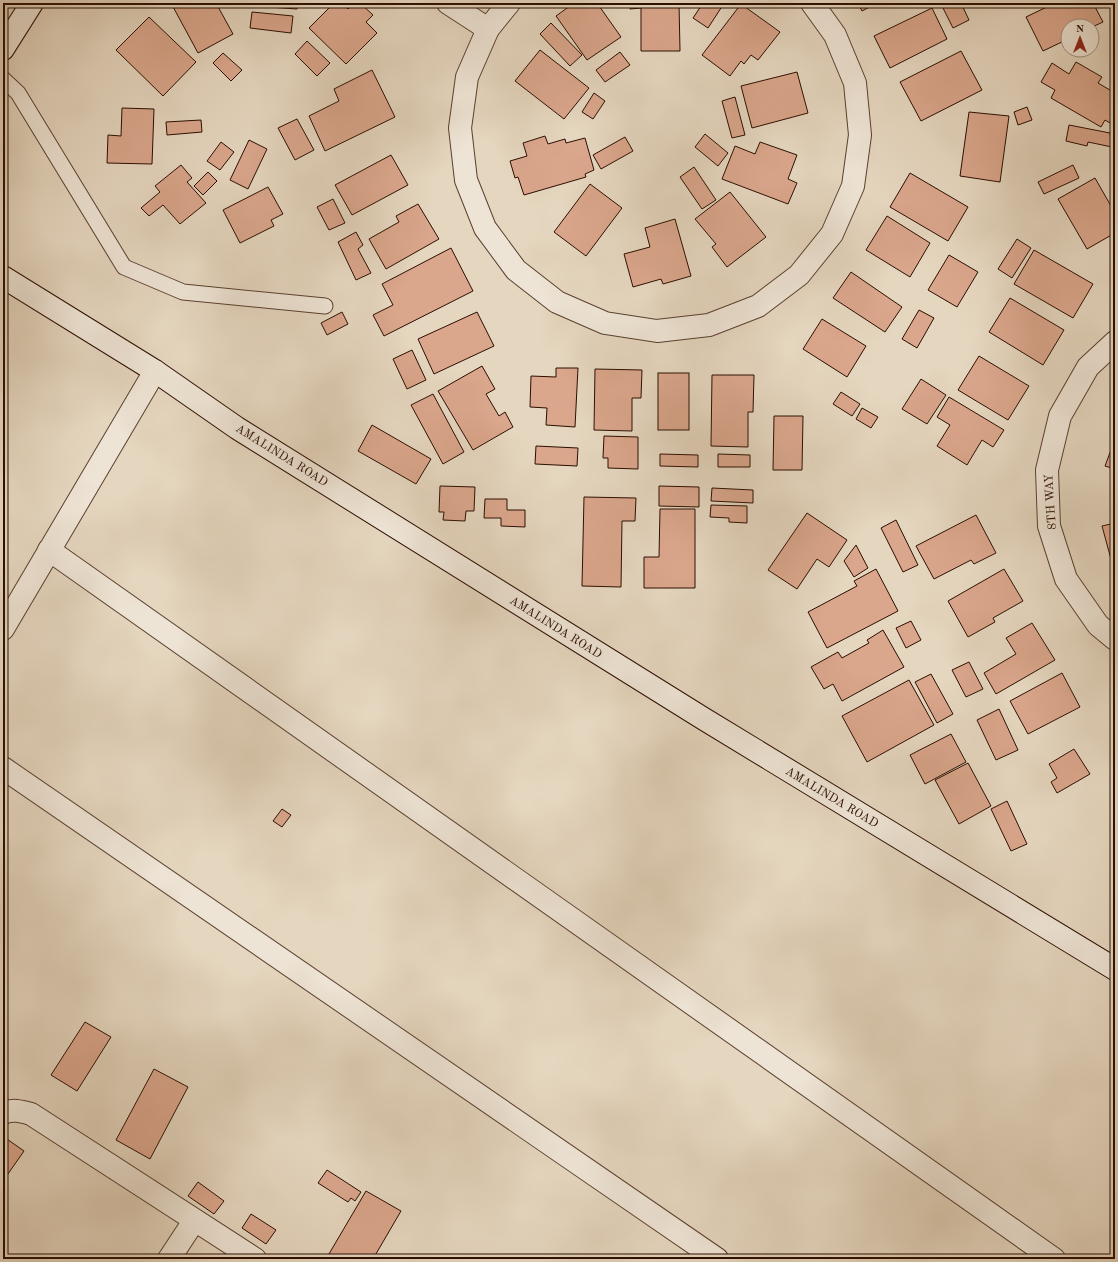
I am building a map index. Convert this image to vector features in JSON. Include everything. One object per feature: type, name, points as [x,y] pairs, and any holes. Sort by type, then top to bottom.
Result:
[{"type":"street","points":[[3,49],[32,3]]},
{"type":"street","points":[[448,3],[488,29]]},
{"type":"street","points":[[509,3],[488,29],[467,77],[460,128],[466,180],[485,228],[516,270],[557,302],[605,323],[657,331],[709,325],[758,306],[800,275],[832,234],[853,186],[860,135],[855,83],[836,35],[812,3]]},
{"type":"street","name":"AMALINDA ROAD","points":[[3,277],[155,371],[236,428],[684,706],[1115,969]]},
{"type":"street","name":"8TH WAY","points":[[1115,342],[1088,367],[1060,416],[1047,470],[1049,526],[1066,579],[1098,625],[1115,639]]},
{"type":"street","points":[[3,629],[155,371]]},
{"type":"street","points":[[49,550],[1054,1259]]},
{"type":"street","points":[[3,768],[717,1259]]},
{"type":"street","points":[[3,1113],[11,1110],[20,1110],[31,1114],[255,1259]]},
{"type":"street","points":[[169,1259],[194,1220]]},
{"type":"lane","points":[[3,79],[18,94],[124,267],[183,292],[325,306]]},
{"type":"building","points":[[171,3],[216,3],[233,34],[198,53]]},
{"type":"building","points":[[241,3],[297,3],[297,9],[240,5]]},
{"type":"building","points":[[334,3],[343,3],[348,9],[354,3],[360,3],[373,15],[366,22],[377,33],[346,64],[309,28]]},
{"type":"building","points":[[574,3],[597,3],[621,37],[587,60],[556,16]]},
{"type":"building","points":[[630,3],[679,3],[680,51],[641,51],[641,8],[630,9]]},
{"type":"building","points":[[703,3],[714,3],[721,8],[708,28],[693,18]]},
{"type":"building","points":[[858,3],[877,3],[862,11]]},
{"type":"building","points":[[961,3],[969,20],[953,28],[941,4]]},
{"type":"building","points":[[1055,3],[1093,3],[1103,22],[1100,23],[1100,18],[1060,18],[1060,43],[1043,51],[1026,17]]},
{"type":"building","points":[[741,4],[780,32],[758,60],[751,55],[744,64],[741,61],[730,76],[702,55]]},
{"type":"building","points":[[932,8],[947,39],[890,68],[874,36]]},
{"type":"building","points":[[252,12],[293,16],[291,33],[250,28]]},
{"type":"building","points":[[149,17],[196,62],[163,96],[116,50]]},
{"type":"building","points":[[551,23],[582,55],[570,66],[540,34]]},
{"type":"building","points":[[307,41],[330,63],[317,76],[295,54]]},
{"type":"building","points":[[540,50],[589,88],[564,119],[515,81]]},
{"type":"building","points":[[961,51],[982,90],[921,121],[900,82]]},
{"type":"building","points":[[620,52],[630,65],[605,82],[596,70]]},
{"type":"building","points":[[223,53],[242,70],[231,81],[213,63]]},
{"type":"building","points":[[1076,62],[1102,77],[1098,83],[1115,93],[1115,126],[1105,120],[1101,127],[1051,98],[1055,90],[1041,82],[1052,63],[1069,74]]},
{"type":"building","points":[[372,70],[395,117],[325,151],[309,116],[339,101],[334,89]]},
{"type":"building","points":[[797,72],[808,113],[752,128],[741,86]]},
{"type":"building","points":[[594,93],[605,101],[593,119],[582,112]]},
{"type":"building","points":[[735,97],[745,135],[732,138],[722,101]]},
{"type":"building","points":[[1027,107],[1032,120],[1018,125],[1014,112]]},
{"type":"building","points":[[122,108],[154,109],[152,164],[107,163],[108,135],[121,136]]},
{"type":"building","points":[[969,112],[1009,116],[1000,182],[960,176]]},
{"type":"building","points":[[297,119],[314,150],[295,160],[278,128]]},
{"type":"building","points":[[201,120],[202,132],[167,135],[166,122]]},
{"type":"building","points":[[1069,125],[1110,133],[1112,147],[1088,142],[1087,146],[1066,141]]},
{"type":"building","points":[[705,134],[728,153],[718,166],[695,147]]},
{"type":"building","points":[[545,136],[548,144],[565,139],[566,143],[585,138],[594,170],[585,174],[586,177],[524,195],[518,177],[515,178],[510,161],[527,156],[523,143]]},
{"type":"building","points":[[625,137],[633,151],[601,169],[593,155]]},
{"type":"building","points":[[249,140],[267,149],[248,189],[230,180]]},
{"type":"building","points":[[221,142],[234,152],[220,170],[207,161]]},
{"type":"building","points":[[760,142],[797,155],[788,179],[797,183],[788,204],[722,179],[735,146],[755,154]]},
{"type":"building","points":[[391,155],[408,185],[352,215],[335,185]]},
{"type":"building","points":[[181,165],[192,178],[187,182],[206,203],[180,224],[163,205],[149,216],[141,208],[160,192],[155,186]]},
{"type":"building","points":[[1073,165],[1079,178],[1044,194],[1038,182]]},
{"type":"building","points":[[694,167],[716,200],[702,209],[680,177]]},
{"type":"building","points":[[208,172],[217,181],[203,195],[194,186]]},
{"type":"building","points":[[910,173],[968,207],[948,241],[890,207]]},
{"type":"building","points":[[1095,178],[1115,213],[1115,233],[1087,249],[1058,199]]},
{"type":"building","points":[[590,184],[622,208],[586,256],[554,232]]},
{"type":"building","points":[[268,187],[283,214],[271,220],[274,226],[240,243],[223,210]]},
{"type":"building","points":[[730,192],[766,237],[727,267],[712,247],[716,244],[695,219]]},
{"type":"building","points":[[333,199],[345,223],[329,230],[317,207]]},
{"type":"building","points":[[418,204],[439,239],[386,269],[369,239],[399,222],[396,216]]},
{"type":"building","points":[[887,216],[930,243],[910,277],[866,250]]},
{"type":"building","points":[[675,219],[691,276],[663,284],[661,279],[633,287],[624,254],[650,247],[645,228]]},
{"type":"building","points":[[356,232],[363,245],[358,249],[371,273],[356,280],[338,242]]},
{"type":"building","points":[[1017,239],[1031,248],[1012,278],[998,269]]},
{"type":"building","points":[[451,248],[473,291],[384,336],[373,315],[393,305],[382,284]]},
{"type":"building","points":[[1034,250],[1093,284],[1073,318],[1014,284]]},
{"type":"building","points":[[949,255],[978,272],[957,307],[928,290]]},
{"type":"building","points":[[851,272],[902,307],[885,332],[833,298]]},
{"type":"building","points":[[1010,298],[1064,330],[1043,365],[989,332]]},
{"type":"building","points":[[919,310],[934,318],[917,348],[902,339]]},
{"type":"building","points":[[342,312],[348,324],[327,335],[321,323]]},
{"type":"building","points":[[477,312],[494,346],[434,374],[418,339]]},
{"type":"building","points":[[822,319],[866,346],[847,377],[803,349]]},
{"type":"building","points":[[412,350],[426,380],[407,389],[393,359]]},
{"type":"building","points":[[979,356],[1029,386],[1008,420],[958,390]]},
{"type":"building","points":[[482,366],[495,389],[486,394],[499,416],[505,412],[513,427],[473,450],[438,391]]},
{"type":"building","points":[[556,368],[578,368],[575,427],[546,425],[547,408],[530,407],[531,376],[556,377]]},
{"type":"building","points":[[595,369],[642,370],[641,398],[632,398],[632,431],[594,430]]},
{"type":"building","points":[[658,373],[689,373],[689,430],[658,430]]},
{"type":"building","points":[[712,375],[754,375],[753,412],[748,412],[748,447],[711,446]]},
{"type":"building","points":[[921,379],[946,395],[927,424],[902,409]]},
{"type":"building","points":[[841,392],[860,404],[852,416],[833,404]]},
{"type":"building","points":[[433,394],[464,452],[443,464],[411,405]]},
{"type":"building","points":[[949,397],[1004,430],[993,447],[982,440],[967,465],[937,446],[950,425],[937,417]]},
{"type":"building","points":[[862,408],[878,417],[871,428],[856,419]]},
{"type":"building","points":[[774,416],[803,416],[802,470],[773,470]]},
{"type":"building","points":[[372,425],[431,459],[416,484],[358,451]]},
{"type":"building","points":[[604,436],[638,437],[638,469],[608,468],[608,458],[603,458]]},
{"type":"building","points":[[1115,439],[1115,469],[1105,466]]},
{"type":"building","points":[[536,446],[578,448],[577,466],[535,464]]},
{"type":"building","points":[[660,454],[698,455],[698,467],[660,466]]},
{"type":"building","points":[[718,454],[750,455],[750,467],[718,467]]},
{"type":"building","points":[[440,486],[475,487],[474,511],[466,511],[465,521],[443,520],[444,512],[439,512]]},
{"type":"building","points":[[659,486],[699,487],[699,507],[659,506]]},
{"type":"building","points":[[712,488],[753,490],[753,503],[711,501]]},
{"type":"building","points":[[584,497],[636,498],[635,521],[622,521],[621,587],[582,586]]},
{"type":"building","points":[[485,499],[507,499],[507,510],[525,510],[525,527],[501,526],[501,518],[484,518]]},
{"type":"building","points":[[711,505],[747,506],[747,523],[729,522],[729,518],[710,517]]},
{"type":"building","points":[[660,509],[695,509],[695,588],[644,588],[644,557],[659,557]]},
{"type":"building","points":[[807,513],[847,540],[829,567],[817,559],[797,589],[768,570]]},
{"type":"building","points":[[976,515],[996,553],[974,564],[971,560],[934,579],[916,546]]},
{"type":"building","points":[[896,520],[918,565],[903,572],[881,528]]},
{"type":"building","points":[[1115,523],[1115,562],[1112,563],[1102,526]]},
{"type":"building","points":[[856,545],[868,568],[854,577],[844,561]]},
{"type":"building","points":[[876,569],[898,611],[827,648],[808,612],[857,586],[854,581]]},
{"type":"building","points":[[1004,569],[1023,601],[993,618],[995,622],[968,637],[948,601]]},
{"type":"building","points":[[911,621],[921,640],[906,648],[896,628]]},
{"type":"building","points":[[1032,623],[1055,660],[996,694],[984,673],[1016,654],[1006,638]]},
{"type":"building","points":[[883,630],[904,667],[842,701],[833,684],[824,689],[811,667],[838,652],[842,658],[869,643],[867,640]]},
{"type":"building","points":[[969,662],[983,689],[966,697],[952,670]]},
{"type":"building","points":[[1062,673],[1080,707],[1028,734],[1010,701]]},
{"type":"building","points":[[931,674],[953,714],[937,723],[915,682]]},
{"type":"building","points":[[909,680],[934,725],[867,762],[842,716]]},
{"type":"building","points":[[999,709],[1018,750],[996,760],[977,720]]},
{"type":"building","points":[[951,734],[966,762],[925,784],[910,755]]},
{"type":"building","points":[[1074,749],[1090,774],[1057,793],[1051,782],[1057,778],[1049,764]]},
{"type":"building","points":[[968,763],[991,806],[959,824],[935,780]]},
{"type":"building","points":[[1007,801],[1027,844],[1011,851],[991,809]]},
{"type":"building","points":[[282,809],[291,815],[282,827],[273,821]]},
{"type":"building","points":[[85,1022],[111,1037],[77,1091],[51,1075]]},
{"type":"building","points":[[154,1069],[188,1087],[150,1159],[116,1140]]},
{"type":"building","points":[[4,1137],[24,1151],[3,1181],[3,1138]]},
{"type":"building","points":[[327,1170],[361,1192],[355,1201],[351,1198],[348,1202],[318,1183]]},
{"type":"building","points":[[198,1182],[224,1201],[214,1214],[188,1196]]},
{"type":"building","points":[[366,1191],[401,1211],[373,1259],[326,1259]]},
{"type":"building","points":[[251,1214],[276,1230],[266,1244],[242,1228]]}]
